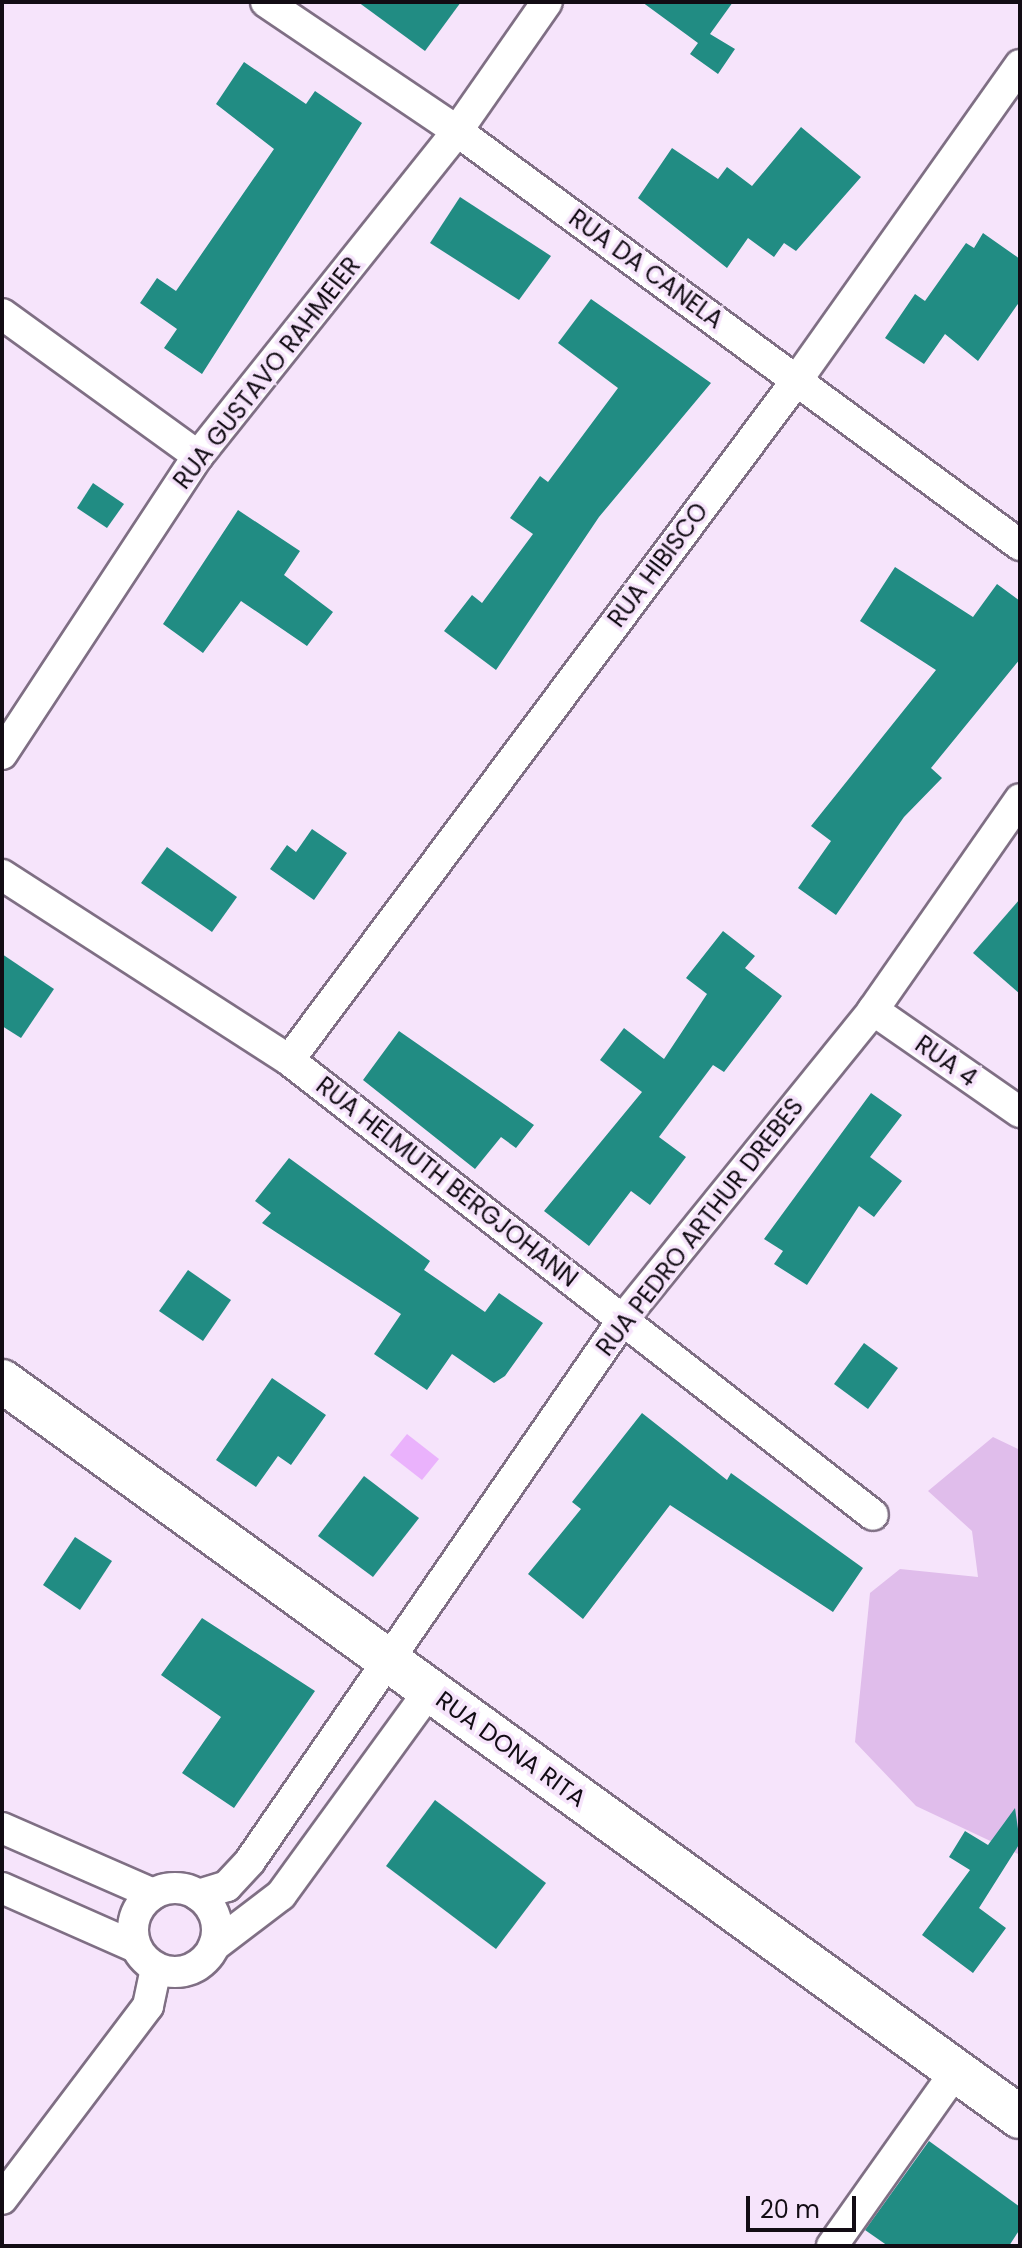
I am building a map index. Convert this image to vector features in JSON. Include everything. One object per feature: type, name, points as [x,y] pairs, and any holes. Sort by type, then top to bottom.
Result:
[{"type":"main road","name":"RUA DONA RITA","points":[[2,1381],[1020,2117]]},
{"type":"street","name":"RUA DA CANELA","points":[[266,2],[457,131],[1020,545]]},
{"type":"street","name":"RUA GUSTAVO RAHMEIER","points":[[2,754],[198,456],[457,131],[547,2]]},
{"type":"street","name":"RUA HIBISCO","points":[[289,1060],[797,380],[1020,65]]},
{"type":"street","points":[[2,314],[198,456]]},
{"type":"street","name":"RUA PEDRO ARTHUR DREBES","points":[[198,1895],[227,1886],[250,1861],[624,1318],[873,1010],[1020,799]]},
{"type":"street","name":"RUA HELMUTH BERGJOHANN","points":[[2,875],[289,1060],[873,1515]]},
{"type":"street","name":"RUA 4","points":[[873,1010],[1020,1112]]},
{"type":"street","points":[[2,1888],[146,1958],[186,1971],[281,1895],[430,1690]]},
{"type":"street","points":[[2,1828],[153,1894]]},
{"type":"street","points":[[2,2199],[148,2006],[146,1958],[134,1919],[153,1894],[176,1888],[198,1895],[216,1921],[214,1946]]},
{"type":"street","points":[[832,2246],[956,2071]]},
{"type":"shaded area","points":[[407,1434],[439,1459],[422,1480],[390,1455]]},
{"type":"shaded area","points":[[993,1437],[1020,1450],[1020,1855],[916,1806],[855,1742],[870,1593],[900,1569],[978,1577],[972,1531],[928,1491]]},
{"type":"building","points":[[358,2],[461,2],[425,51]]},
{"type":"building","points":[[642,2],[733,2],[710,34],[735,49],[718,74],[690,54],[698,43]]},
{"type":"building","points":[[244,62],[306,104],[315,91],[362,123],[202,374],[164,348],[177,329],[140,303],[157,278],[176,291],[274,149],[216,104]]},
{"type":"building","points":[[801,127],[861,177],[796,251],[784,243],[774,257],[748,238],[727,268],[638,198],[672,148],[718,179],[727,167],[752,186]]},
{"type":"building","points":[[460,197],[551,256],[519,300],[430,243]]},
{"type":"building","points":[[983,233],[1020,259],[1020,301],[978,361],[945,334],[924,364],[885,338],[915,294],[925,301],[966,243],[974,248]]},
{"type":"building","points":[[591,299],[711,383],[599,517],[496,670],[444,631],[472,595],[482,603],[533,534],[510,518],[540,476],[548,482],[618,388],[558,343]]},
{"type":"building","points":[[93,483],[124,504],[107,528],[77,508]]},
{"type":"building","points":[[238,510],[300,551],[284,575],[333,612],[307,646],[241,601],[203,653],[163,624]]},
{"type":"building","points":[[895,567],[973,617],[997,584],[1020,601],[1020,659],[931,768],[942,778],[904,817],[836,915],[798,888],[831,841],[811,826],[936,670],[860,621]]},
{"type":"building","points":[[312,829],[347,853],[314,900],[270,869],[287,845],[296,852]]},
{"type":"building","points":[[167,847],[237,897],[212,932],[141,883]]},
{"type":"building","points":[[1020,899],[1020,994],[973,953]]},
{"type":"building","points":[[723,931],[755,956],[745,968],[782,996],[724,1072],[713,1065],[659,1137],[686,1157],[650,1205],[631,1191],[589,1246],[544,1211],[642,1092],[600,1060],[624,1028],[664,1059],[707,994],[686,978]]},
{"type":"building","points":[[2,954],[54,989],[21,1038],[2,1026]]},
{"type":"building","points":[[399,1031],[534,1125],[516,1148],[501,1137],[475,1169],[363,1080]]},
{"type":"building","points":[[871,1093],[902,1115],[870,1157],[902,1181],[874,1217],[859,1206],[807,1285],[774,1264],[783,1251],[764,1239]]},
{"type":"building","points":[[289,1158],[430,1261],[424,1270],[485,1312],[499,1293],[543,1323],[505,1376],[494,1383],[452,1354],[427,1390],[374,1354],[401,1314],[262,1223],[271,1213],[255,1201]]},
{"type":"building","points":[[188,1270],[231,1300],[203,1341],[159,1311]]},
{"type":"building","points":[[864,1343],[898,1368],[868,1409],[834,1384]]},
{"type":"building","points":[[272,1378],[326,1415],[291,1465],[278,1456],[256,1487],[216,1460]]},
{"type":"building","points":[[642,1413],[727,1480],[731,1473],[863,1568],[833,1612],[670,1505],[583,1619],[528,1574],[581,1509],[572,1502]]},
{"type":"building","points":[[364,1476],[419,1518],[373,1577],[318,1536]]},
{"type":"building","points":[[75,1537],[112,1561],[80,1610],[43,1585]]},
{"type":"building","points":[[202,1618],[315,1691],[234,1808],[182,1773],[221,1717],[161,1675]]},
{"type":"building","points":[[435,1800],[546,1883],[496,1949],[386,1866]]},
{"type":"building","points":[[1015,1808],[1020,1843],[979,1908],[1006,1928],[973,1973],[922,1935],[970,1870],[949,1857],[965,1831],[988,1845]]},
{"type":"building","points":[[929,2141],[1020,2207],[1020,2229],[1009,2246],[888,2246],[865,2230]]}]
